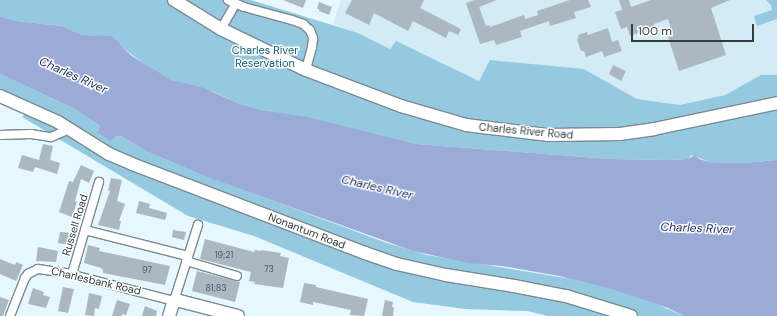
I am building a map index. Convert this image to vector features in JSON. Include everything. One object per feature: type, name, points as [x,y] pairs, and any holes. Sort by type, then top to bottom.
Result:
[{"type":"street","name":"Charles River Road","points":[[174,0],[221,29],[306,70],[372,96],[450,121],[485,128],[541,134],[594,135],[637,132],[777,103]]},
{"type":"street","points":[[228,0],[235,5],[303,24],[310,30],[313,38],[306,70]]},
{"type":"street","points":[[221,29],[235,5]]},
{"type":"street","name":"Nonantum Road","points":[[0,96],[68,128],[109,154],[132,164],[376,257],[441,274],[566,296],[631,316]]},
{"type":"street","points":[[0,135],[22,134],[51,137],[68,128]]},
{"type":"street","name":"Russell Road","points":[[72,274],[99,182]]},
{"type":"street","points":[[170,316],[198,225]]},
{"type":"street","points":[[85,230],[187,259],[237,276]]},
{"type":"street","name":"Charlesbank Road","points":[[10,316],[25,278],[33,271],[44,270],[72,274],[174,301],[184,301],[238,316]]},
{"type":"street","name":"Charlesbank Road","points":[[170,316],[178,311],[188,308],[209,308]]},
{"type":"shaded area","points":[[341,0],[777,0],[777,75],[761,75],[725,95],[680,105],[637,99],[584,69],[479,81],[396,41],[390,49],[358,33],[333,24]]},
{"type":"green space","name":"Charles River Reservation","points":[[0,0],[251,0],[358,33],[390,49],[396,41],[479,81],[490,60],[584,69],[637,99],[680,105],[725,95],[761,75],[777,75],[777,160],[743,163],[709,162],[692,155],[688,159],[669,160],[610,159],[416,144],[316,120],[262,110],[240,104],[214,92],[171,80],[159,74],[124,49],[117,40],[101,36],[82,35],[62,26],[16,21],[0,16]]},
{"type":"green space","points":[[766,0],[777,0],[777,19],[757,26],[754,16],[772,10],[771,5]]},
{"type":"green space","points":[[0,74],[75,109],[100,126],[97,131],[115,137],[121,136],[148,152],[191,170],[384,242],[427,255],[571,279],[607,288],[656,304],[684,316],[548,316],[527,311],[465,309],[413,302],[254,236],[188,216],[22,117],[30,110],[0,96]]},
{"type":"water","name":"Charles River","points":[[0,16],[16,21],[62,26],[82,35],[111,36],[117,40],[132,56],[171,80],[204,88],[240,104],[262,110],[307,117],[416,144],[610,159],[669,160],[688,159],[695,155],[699,159],[709,162],[743,163],[777,160],[777,316],[684,316],[668,308],[607,288],[559,276],[502,266],[468,263],[413,251],[205,176],[148,152],[121,136],[115,137],[111,141],[97,132],[100,126],[75,109],[0,74]]},
{"type":"building","points":[[283,0],[306,0],[303,8]]},
{"type":"building","points":[[352,0],[424,0],[420,8],[461,29],[458,35],[449,31],[446,38],[413,21],[408,31],[374,13],[369,25],[345,13]]},
{"type":"building","points":[[475,0],[497,0],[479,7],[486,26],[490,25],[490,27],[524,15],[525,19],[538,15],[537,11],[570,0],[588,0],[591,7],[574,12],[576,18],[550,26],[549,21],[520,31],[522,37],[496,45],[494,40],[480,44],[466,3]]},
{"type":"building","points":[[619,0],[629,0],[631,7],[651,0],[730,0],[711,8],[726,55],[679,71],[667,34],[672,32],[668,19],[654,24],[655,27],[630,36],[627,27],[621,29],[615,12],[622,10]]},
{"type":"building","points":[[319,2],[332,7],[329,15],[317,9]]},
{"type":"building","points":[[608,28],[612,42],[618,40],[622,51],[604,57],[602,51],[586,57],[584,51],[581,51],[577,39],[579,38],[578,35],[587,32],[588,35]]},
{"type":"building","points":[[613,65],[626,71],[621,81],[609,74]]},
{"type":"building","points":[[43,144],[53,146],[50,160],[60,163],[57,174],[35,167],[33,172],[18,168],[22,155],[39,160]]},
{"type":"building","points":[[81,165],[94,171],[89,183],[81,179],[75,201],[77,202],[72,217],[59,212],[69,181],[73,182]]},
{"type":"building","points":[[111,178],[122,180],[117,201],[125,204],[119,221],[121,221],[119,230],[98,225],[110,191],[108,190]]},
{"type":"building","points":[[139,201],[150,204],[149,208],[167,213],[165,220],[136,213]]},
{"type":"building","points":[[173,230],[186,232],[184,240],[172,237]]},
{"type":"building","points":[[60,232],[76,233],[74,246],[58,243]]},
{"type":"building","points":[[205,239],[254,252],[255,250],[261,250],[281,253],[280,256],[289,258],[283,288],[254,284],[255,282],[249,281],[251,272],[200,259]]},
{"type":"building","points":[[88,245],[100,248],[99,251],[170,266],[165,285],[103,273],[101,268],[84,263]]},
{"type":"building","points":[[38,247],[58,251],[56,262],[36,261]]},
{"type":"building","points":[[0,259],[15,265],[16,262],[23,265],[16,281],[0,274]]},
{"type":"building","points":[[197,271],[240,282],[235,302],[192,291]]},
{"type":"building","points":[[304,283],[368,299],[364,316],[350,315],[351,310],[313,302],[313,305],[300,302]]},
{"type":"building","points":[[63,287],[74,289],[68,313],[58,311]]},
{"type":"building","points":[[33,288],[44,292],[43,295],[50,297],[46,308],[28,304]]},
{"type":"building","points":[[89,293],[102,296],[99,309],[95,308],[94,316],[85,315]]},
{"type":"building","points":[[0,297],[9,300],[3,316],[0,316]]},
{"type":"building","points":[[117,300],[130,304],[126,315],[122,314],[122,316],[112,316]]},
{"type":"building","points":[[385,300],[393,302],[393,316],[382,316]]},
{"type":"building","points":[[145,306],[157,311],[156,316],[142,316]]}]
